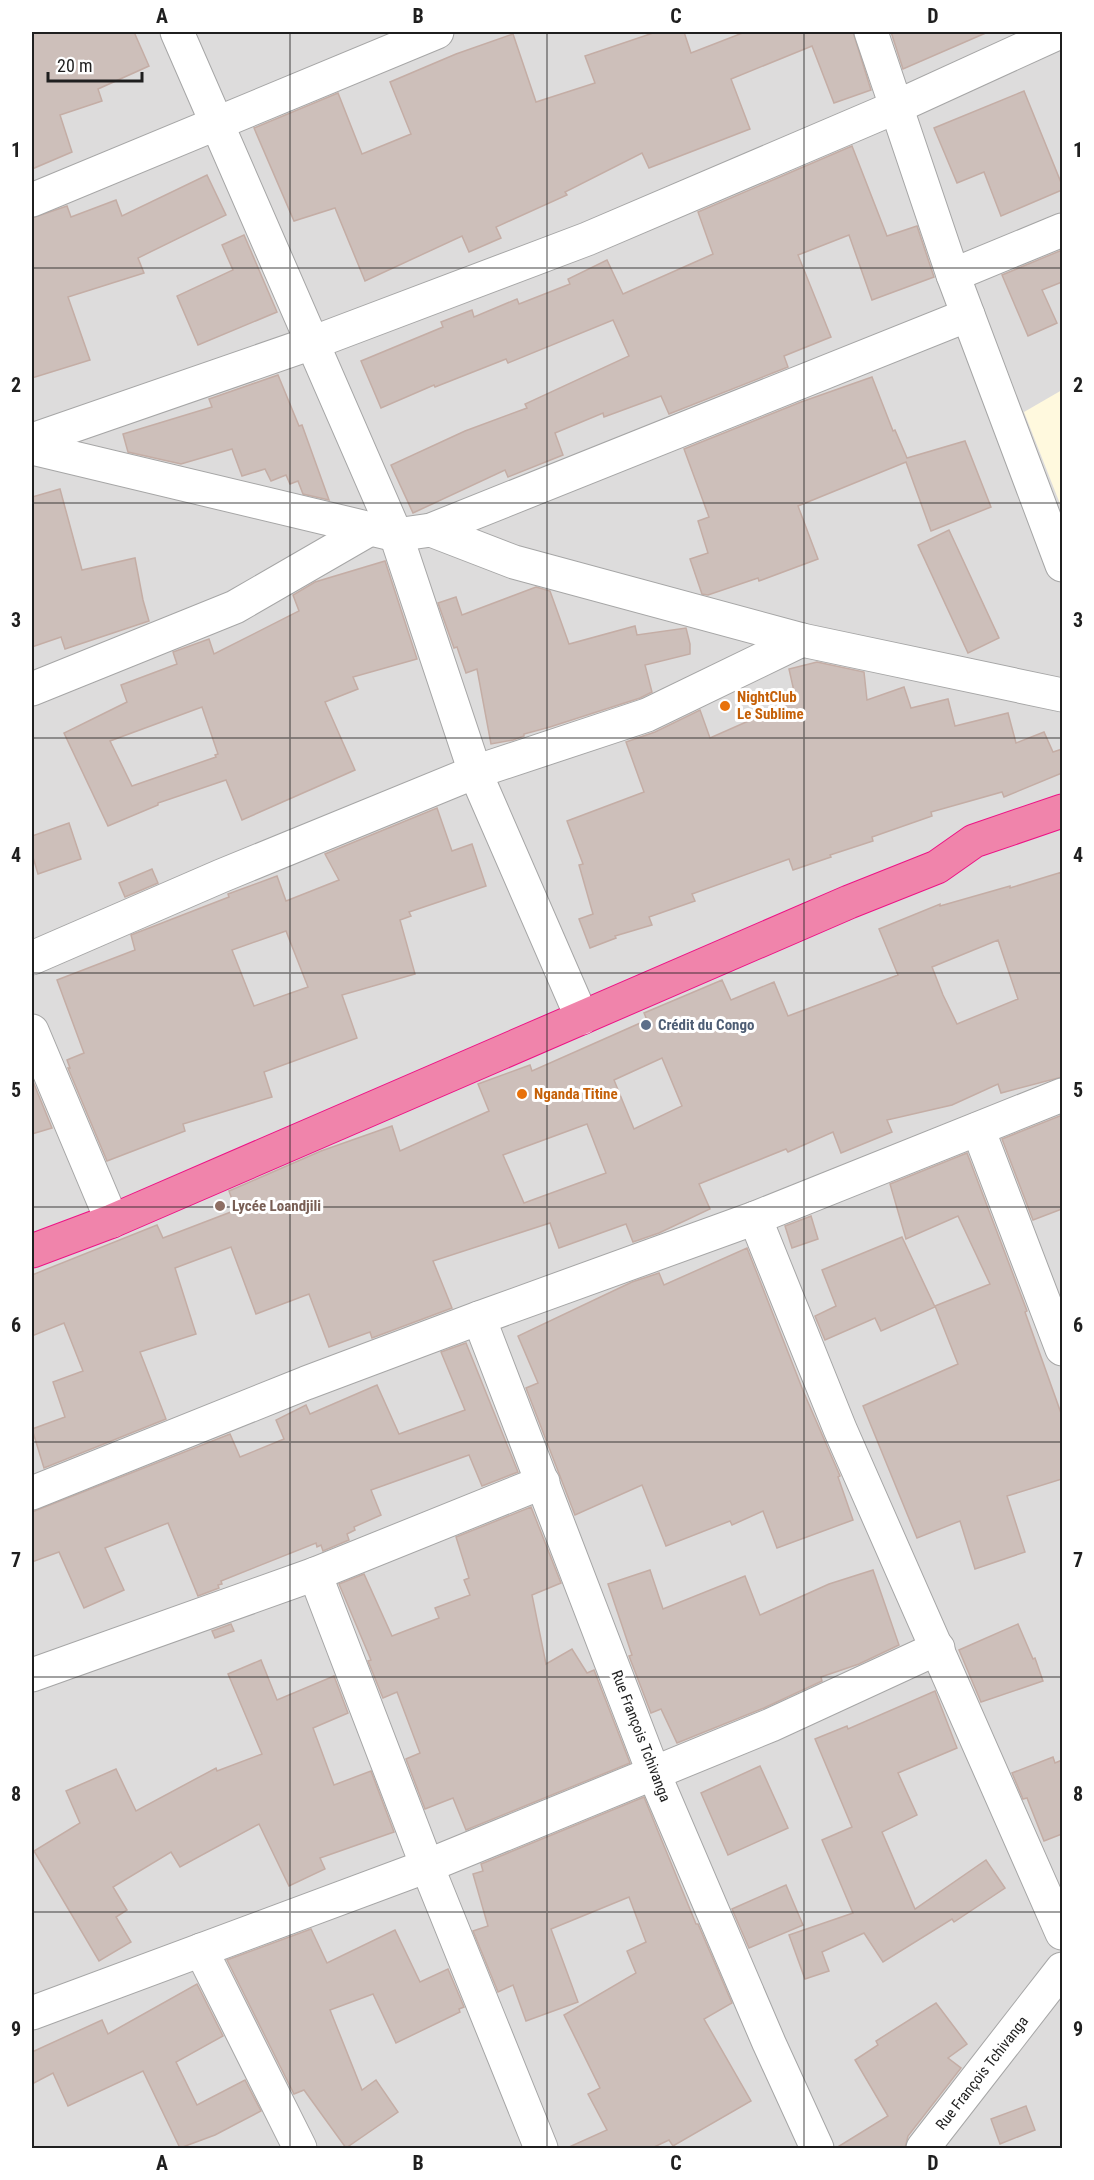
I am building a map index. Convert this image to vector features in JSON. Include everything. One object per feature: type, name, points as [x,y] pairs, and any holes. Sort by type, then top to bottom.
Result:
[{"type":"highway","points":[[32,1251],[112,1221],[839,906],[937,867],[974,841],[1062,811]]},
{"type":"highway","points":[[937,867],[972,864],[1062,832]]},
{"type":"street","points":[[177,32],[312,343],[475,772],[582,1018]]},
{"type":"street","points":[[32,201],[438,32]]},
{"type":"street","points":[[871,32],[953,275],[1062,565]]},
{"type":"street","points":[[32,440],[312,343],[587,239],[896,107],[1060,32]]},
{"type":"street","points":[[953,275],[1062,230]]},
{"type":"street","points":[[32,448],[383,532],[431,530],[968,315]]},
{"type":"street","points":[[431,530],[514,562],[802,640],[1062,695]]},
{"type":"street","points":[[32,689],[235,607],[383,532]]},
{"type":"street","points":[[32,958],[220,876],[475,772],[647,715],[802,640]]},
{"type":"street","points":[[32,1031],[112,1221]]},
{"type":"street","points":[[32,1494],[306,1383],[755,1218],[1062,1095]]},
{"type":"street","points":[[978,1129],[1062,1349]]},
{"type":"street","points":[[755,1218],[840,1429],[1062,1933]]},
{"type":"street","name":"Rue François Tchivanga","points":[[479,1318],[654,1774],[769,2043],[817,2148]]},
{"type":"street","points":[[32,1675],[315,1574],[543,1482]]},
{"type":"street","points":[[315,1574],[427,1866],[541,2148]]},
{"type":"street","points":[[32,2013],[427,1866],[771,1725],[938,1648]]},
{"type":"street","points":[[201,1950],[300,2148]]},
{"type":"street","name":"Rue François Tchivanga","points":[[923,2148],[1062,1969]]},
{"type":"shaded area","points":[[32,32],[1062,32],[1062,2148],[32,2148]]},
{"type":"shaded area","points":[[1062,390],[1062,509],[1024,412]]},
{"type":"building","points":[[32,32],[134,32],[149,66],[98,89],[102,101],[60,115],[72,152],[32,169]]},
{"type":"building","points":[[656,32],[684,32],[691,53],[745,32],[853,32],[871,90],[834,103],[812,46],[731,79],[750,129],[649,168],[642,153],[565,192],[567,195],[496,227],[501,238],[469,252],[462,236],[365,281],[335,208],[294,221],[254,128],[338,93],[362,154],[411,134],[390,82],[456,54],[513,34],[536,102],[595,83],[585,56]]},
{"type":"building","points":[[891,32],[988,32],[903,69]]},
{"type":"building","points":[[1024,91],[1062,190],[1001,216],[984,172],[957,183],[934,128]]},
{"type":"building","points":[[852,146],[887,236],[917,226],[934,277],[872,300],[849,235],[798,255],[831,337],[784,356],[788,367],[669,414],[661,396],[604,417],[603,413],[555,433],[563,455],[508,477],[505,470],[413,513],[391,465],[465,431],[527,408],[525,404],[629,356],[613,320],[508,363],[506,359],[435,387],[434,385],[381,408],[361,361],[443,327],[441,322],[472,310],[474,317],[517,299],[519,304],[570,284],[568,279],[607,260],[623,294],[713,254],[698,212]]},
{"type":"building","points":[[207,175],[226,215],[138,258],[144,273],[68,297],[90,360],[32,378],[32,218],[67,206],[71,217],[116,200],[122,216]]},
{"type":"building","points":[[244,235],[277,312],[198,345],[177,296],[233,270],[222,245]]},
{"type":"building","points":[[1062,250],[1062,282],[1042,290],[1057,323],[1028,336],[1002,275]]},
{"type":"building","points":[[278,375],[299,426],[302,425],[329,500],[303,494],[298,481],[290,484],[286,475],[271,481],[265,469],[242,476],[232,449],[181,464],[128,452],[123,434],[212,407],[209,399]]},
{"type":"building","points":[[872,377],[893,431],[895,430],[907,458],[965,441],[991,507],[931,531],[906,462],[798,506],[818,559],[759,581],[758,578],[708,595],[702,594],[690,559],[708,553],[698,521],[709,517],[684,449],[801,402]]},
{"type":"building","points":[[60,489],[82,570],[135,558],[149,621],[65,649],[61,637],[32,647],[32,497]]},
{"type":"building","points":[[949,530],[999,638],[968,653],[918,545]]},
{"type":"building","points":[[385,561],[417,659],[353,677],[358,689],[325,702],[355,770],[242,820],[226,780],[158,803],[158,805],[108,826],[64,733],[127,702],[121,685],[177,664],[173,652],[209,639],[214,654],[299,611],[293,595],[315,582]],"holes":[[[202,707],[218,754],[215,755],[216,757],[132,786],[110,741]]]},
{"type":"building","points":[[536,587],[550,591],[569,644],[635,626],[637,635],[686,628],[690,654],[645,665],[652,692],[640,698],[524,734],[513,740],[491,744],[477,669],[466,673],[457,647],[454,648],[438,603],[456,597],[462,615]]},
{"type":"building","points":[[817,662],[864,672],[867,700],[904,687],[911,708],[948,699],[955,726],[1008,713],[1016,743],[1044,732],[1053,752],[1062,749],[1062,773],[1004,797],[1002,792],[931,812],[932,816],[872,837],[873,841],[793,870],[789,859],[692,894],[695,901],[649,917],[652,925],[615,936],[616,938],[590,948],[579,919],[593,914],[579,865],[583,864],[567,821],[644,792],[626,742],[655,732],[700,710],[710,738],[796,700],[789,669]]},
{"type":"building","points":[[437,808],[452,851],[472,844],[486,886],[409,912],[411,916],[400,920],[415,974],[342,995],[357,1038],[264,1072],[272,1097],[183,1124],[185,1131],[107,1161],[68,1068],[70,1068],[67,1060],[84,1053],[57,980],[135,950],[131,935],[277,876],[286,901],[339,880],[325,854]],"holes":[[[286,931],[308,987],[254,1006],[232,950]]]},
{"type":"building","points":[[69,823],[81,859],[38,874],[32,854],[32,836]]},
{"type":"building","points":[[152,869],[158,883],[125,897],[119,883]]},
{"type":"building","points":[[1062,872],[1062,1077],[1001,1093],[998,1084],[952,1105],[887,1120],[892,1132],[841,1153],[833,1132],[788,1152],[786,1149],[699,1184],[710,1209],[659,1233],[633,1242],[626,1224],[559,1248],[550,1223],[433,1261],[452,1308],[372,1338],[370,1332],[329,1347],[309,1294],[256,1314],[231,1247],[175,1268],[196,1334],[140,1352],[166,1419],[44,1468],[32,1429],[65,1417],[53,1382],[83,1371],[64,1323],[32,1336],[32,1275],[157,1225],[163,1238],[236,1210],[229,1191],[321,1151],[392,1126],[400,1151],[489,1111],[478,1084],[530,1065],[532,1071],[647,1020],[644,1013],[722,980],[731,1000],[774,982],[788,1016],[898,975],[879,929],[940,904],[940,906],[1010,886],[1010,888]],"holes":[[[998,940],[1018,999],[957,1024],[932,967]],[[662,1058],[682,1106],[634,1129],[614,1080]],[[587,1124],[606,1173],[524,1203],[503,1155]]]},
{"type":"building","points":[[32,1079],[52,1128],[32,1134]]},
{"type":"building","points":[[1062,1115],[1062,1209],[1033,1220],[1002,1139]]},
{"type":"building","points":[[967,1153],[1027,1311],[1025,1312],[1062,1416],[1062,1479],[1007,1496],[1025,1552],[975,1569],[960,1521],[917,1538],[863,1406],[958,1364],[935,1306],[990,1284],[958,1216],[906,1239],[890,1184]]},
{"type":"building","points":[[811,1216],[818,1239],[792,1248],[785,1226]]},
{"type":"building","points":[[902,1237],[935,1307],[881,1331],[875,1318],[825,1340],[815,1316],[836,1306],[822,1270]]},
{"type":"building","points":[[747,1248],[804,1393],[840,1476],[838,1477],[853,1520],[777,1548],[763,1511],[732,1525],[730,1521],[666,1546],[642,1485],[575,1515],[526,1388],[538,1383],[518,1336],[632,1282],[659,1273],[664,1285]]},
{"type":"building","points":[[466,1343],[518,1472],[482,1486],[469,1455],[371,1490],[381,1515],[354,1527],[355,1530],[347,1534],[349,1540],[323,1551],[321,1545],[317,1547],[316,1543],[221,1581],[219,1588],[198,1596],[168,1523],[105,1548],[124,1590],[84,1608],[59,1552],[32,1562],[32,1512],[230,1434],[240,1457],[284,1439],[276,1420],[306,1405],[310,1414],[377,1385],[399,1434],[465,1410],[441,1352]]},
{"type":"building","points":[[531,1507],[561,1583],[532,1595],[546,1664],[572,1649],[587,1673],[594,1670],[630,1763],[466,1830],[453,1798],[425,1809],[406,1759],[420,1753],[397,1692],[383,1698],[368,1661],[371,1660],[339,1584],[364,1574],[392,1636],[439,1618],[435,1608],[470,1595],[464,1580],[469,1578],[456,1537]]},
{"type":"building","points":[[650,1570],[663,1609],[745,1576],[760,1615],[829,1584],[873,1570],[899,1645],[859,1664],[821,1677],[822,1681],[764,1708],[677,1743],[661,1709],[651,1713],[629,1656],[632,1655],[608,1584]]},
{"type":"building","points":[[231,1624],[234,1631],[215,1638],[212,1631]]},
{"type":"building","points":[[1018,1624],[1033,1659],[1035,1658],[1043,1681],[981,1702],[959,1650]]},
{"type":"building","points":[[261,1660],[277,1700],[334,1676],[348,1713],[313,1728],[334,1785],[371,1771],[394,1832],[320,1858],[325,1869],[289,1886],[259,1824],[180,1867],[171,1852],[113,1887],[127,1910],[116,1917],[131,1942],[99,1961],[34,1851],[80,1823],[66,1791],[116,1769],[136,1811],[216,1768],[217,1771],[262,1754],[228,1674]]},
{"type":"building","points":[[935,1691],[957,1748],[898,1773],[917,1815],[882,1832],[915,1909],[986,1860],[1005,1888],[954,1922],[952,1919],[883,1962],[864,1933],[822,1952],[829,1971],[805,1979],[789,1935],[853,1913],[822,1840],[852,1827],[815,1739],[847,1726],[848,1729]]},
{"type":"building","points":[[1053,1757],[1055,1763],[1062,1760],[1062,1834],[1044,1841],[1027,1798],[1023,1799],[1012,1773]]},
{"type":"building","points":[[760,1766],[788,1828],[728,1855],[701,1793]]},
{"type":"building","points":[[644,1797],[696,1924],[698,1924],[732,2003],[704,2019],[751,2101],[673,2146],[669,2140],[652,2148],[567,2148],[607,2130],[588,2094],[600,2088],[564,2015],[636,1973],[627,1951],[646,1942],[629,1897],[551,1929],[578,2002],[526,2021],[513,1985],[498,1992],[473,1931],[488,1926],[473,1874],[483,1871],[481,1864]]},
{"type":"building","points":[[786,1885],[803,1925],[749,1948],[732,1909]]},
{"type":"building","points":[[311,1929],[327,1963],[395,1930],[420,1982],[448,1969],[464,2007],[459,2009],[460,2012],[396,2043],[373,1994],[330,2010],[362,2090],[376,2080],[398,2112],[346,2148],[304,2090],[294,2094],[227,1960]]},
{"type":"building","points":[[197,1984],[223,2036],[176,2062],[197,2105],[245,2080],[261,2111],[215,2135],[180,2148],[143,2071],[68,2106],[53,2073],[32,2084],[32,2052],[102,2020],[108,2034]]},
{"type":"building","points":[[936,2003],[967,2044],[948,2058],[961,2068],[908,2136],[905,2148],[836,2148],[888,2116],[855,2060],[878,2045],[876,2041]]},
{"type":"building","points":[[1026,2106],[1035,2130],[1000,2144],[991,2119]]},
{"type":"place","name":"NightClub Le Sublime","points":[[725,706]]},
{"type":"place","name":"Crédit du Congo","points":[[646,1025]]},
{"type":"place","name":"Nganda Titine","points":[[522,1094]]},
{"type":"place","name":"Lycée Loandjili","points":[[220,1206]]}]
